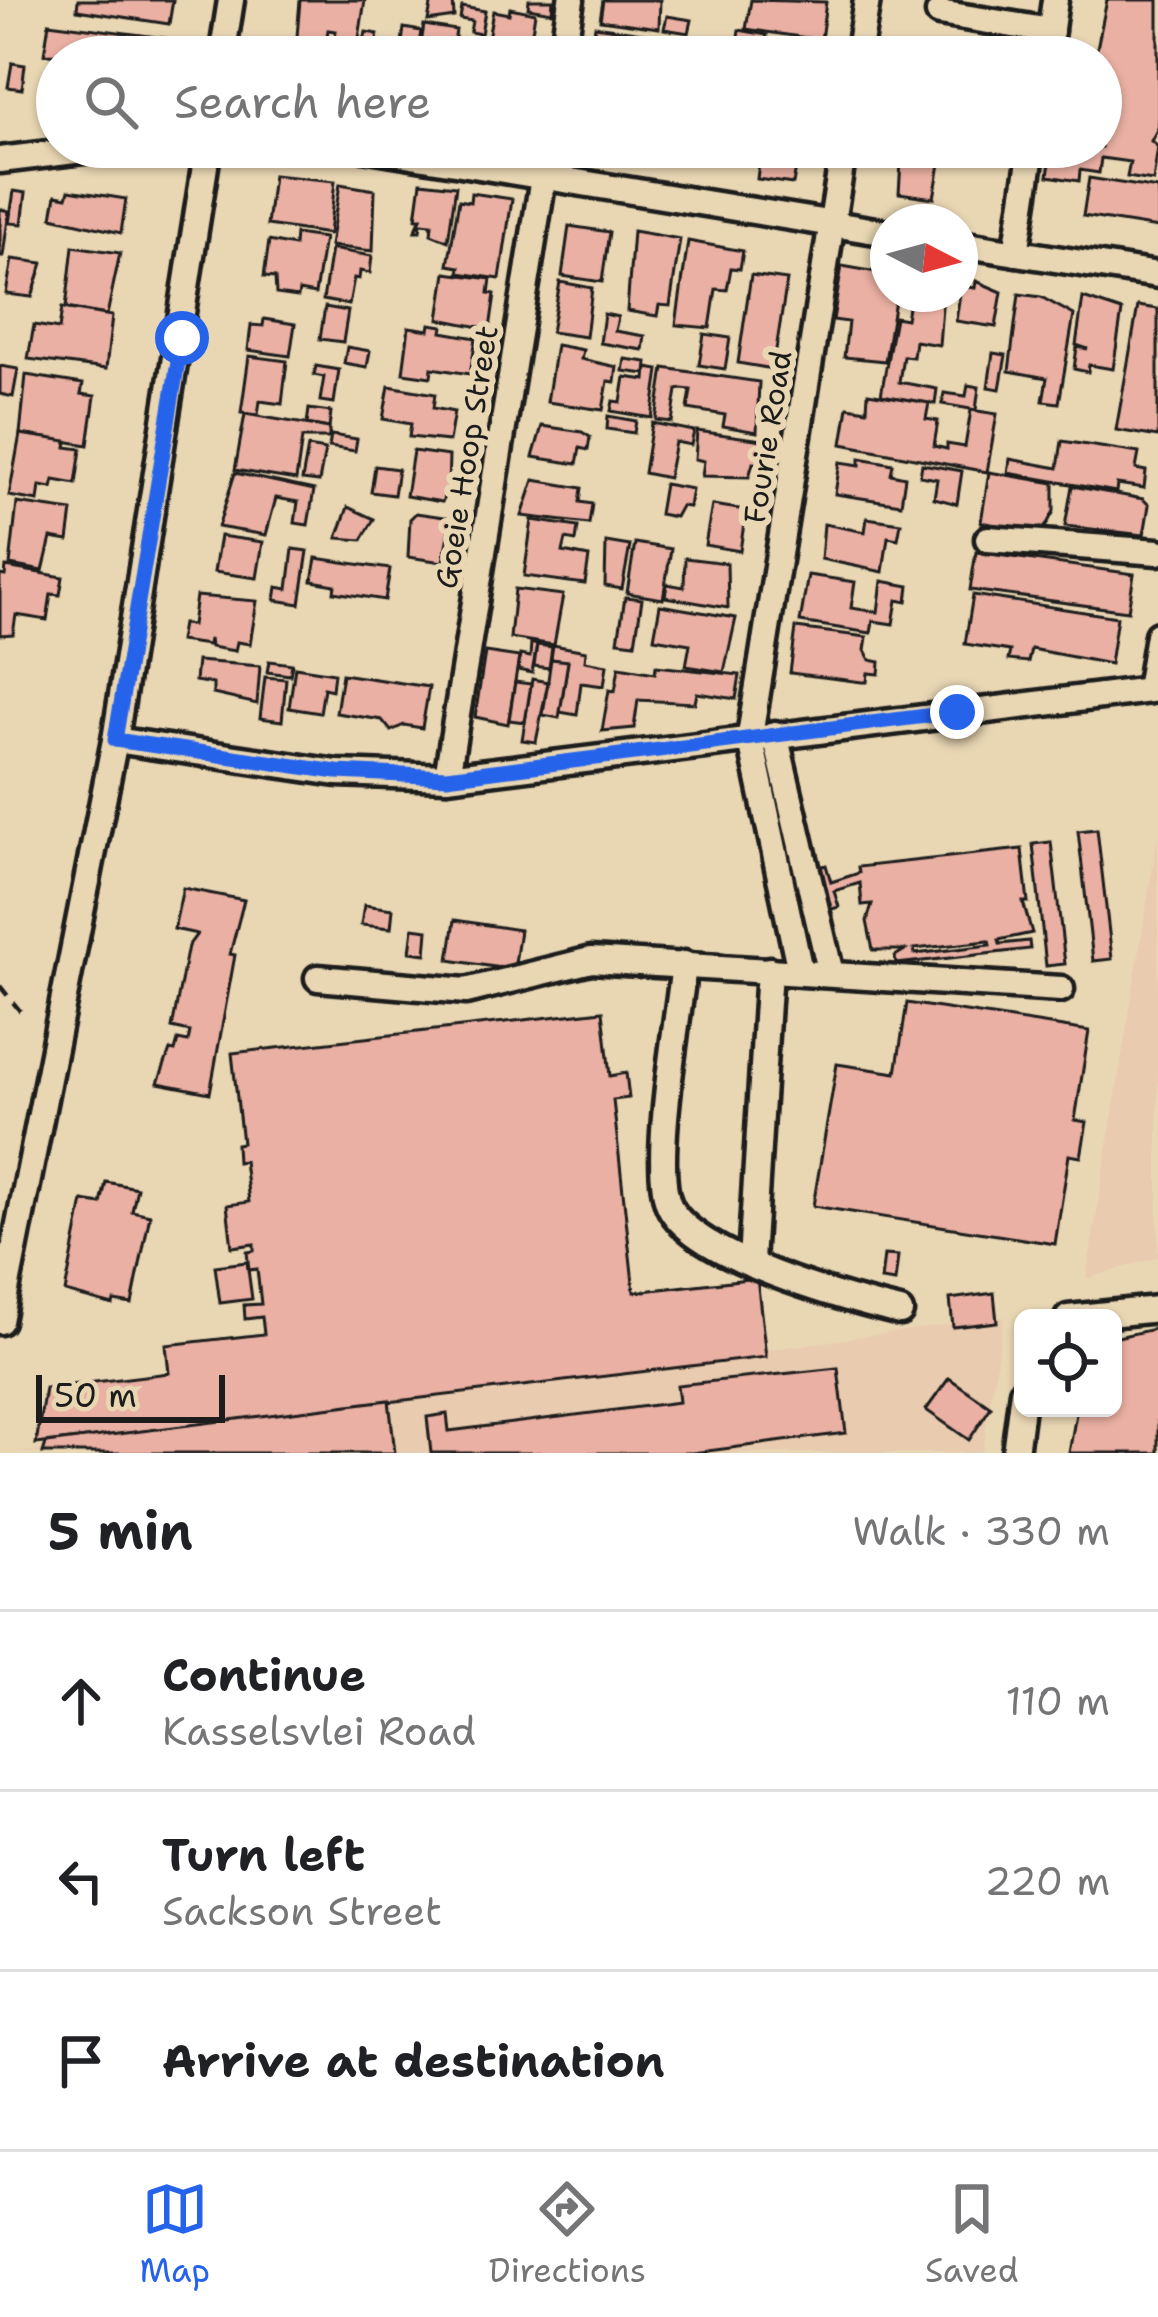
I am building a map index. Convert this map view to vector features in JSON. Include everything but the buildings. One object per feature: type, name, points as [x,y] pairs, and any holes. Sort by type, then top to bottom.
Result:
[{"type":"street","points":[[225,36],[231,0]]},
{"type":"street","points":[[565,36],[571,0]]},
{"type":"street","points":[[861,36],[867,0]]},
{"type":"street","points":[[1050,36],[1055,0]]},
{"type":"street","points":[[939,13],[1021,36]]},
{"type":"street","points":[[0,160],[36,156]]},
{"type":"street","points":[[0,1321],[115,740],[205,168]]},
{"type":"street","points":[[503,168],[870,230]]},
{"type":"street","name":"Goeie Hoop Street","points":[[447,777],[544,168]]},
{"type":"street","name":"Fourie Road","points":[[762,735],[841,168]]},
{"type":"street","points":[[1016,253],[1029,168]]},
{"type":"street","points":[[978,247],[1158,275]]},
{"type":"street","points":[[988,539],[1158,552]]},
{"type":"street","points":[[115,740],[337,772],[447,777],[1154,689],[1158,635]]},
{"type":"street","points":[[762,735],[800,971]]},
{"type":"street","points":[[762,735],[831,974]]},
{"type":"street","points":[[318,978],[466,991],[591,960],[1061,989]]},
{"type":"street","points":[[684,964],[664,1189],[684,1228],[807,1289],[900,1312]]},
{"type":"street","points":[[751,1261],[770,970]]},
{"type":"street","points":[[1122,1313],[1158,1309]]},
{"type":"street","points":[[1015,1453],[1020,1417]]},
{"type":"path","points":[[0,986],[20,1011]]},
{"type":"shaded area","points":[[1158,835],[1158,1257],[1086,1279]]},
{"type":"shaded area","points":[[1004,1317],[982,1453],[18,1453]]},
{"type":"route","points":[[182,338],[115,740],[337,772],[447,777],[957,712]]}]
